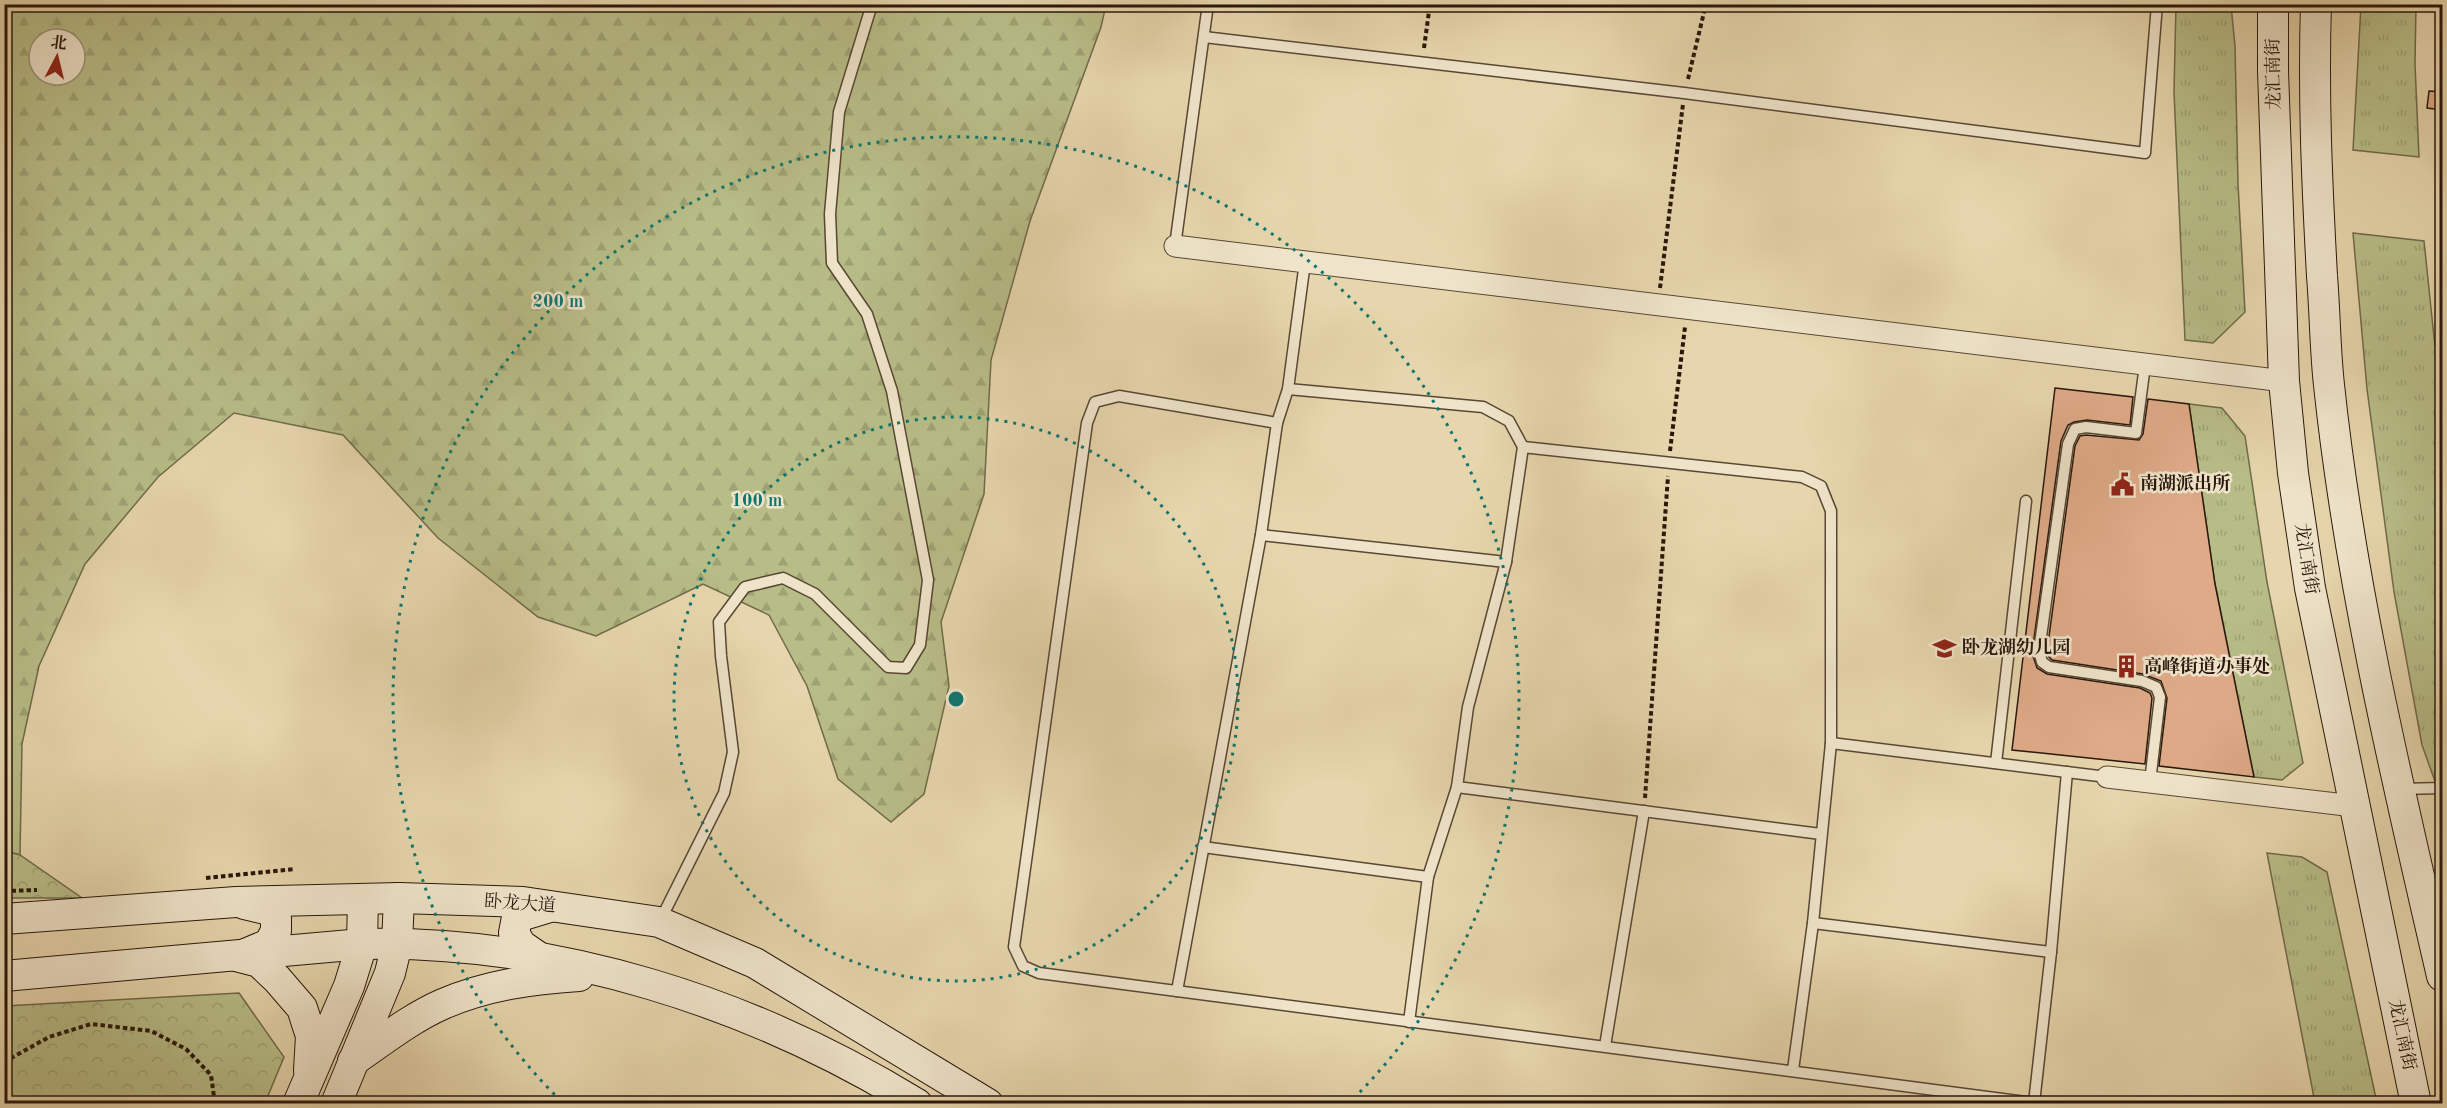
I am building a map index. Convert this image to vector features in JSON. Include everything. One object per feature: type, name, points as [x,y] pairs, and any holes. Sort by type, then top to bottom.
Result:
[{"type":"main road","name":"龙汇南街","points":[[2273,4],[2273,70],[2284,381],[2293,473],[2310,588],[2416,1104]]},
{"type":"main road","points":[[2316,4],[2313,72],[2329,384],[2358,578],[2399,789],[2442,976]]},
{"type":"main road","name":"卧龙大道","points":[[4,919],[236,902],[399,898],[523,902],[659,922],[755,963],[988,1104]]},
{"type":"main road","points":[[336,1104],[390,973],[397,944],[399,898]]},
{"type":"main road","points":[[304,1092],[349,986],[362,944],[363,899]]},
{"type":"main road","points":[[236,902],[269,910],[276,918],[276,931],[269,944],[237,954]]},
{"type":"main road","points":[[537,956],[521,945],[514,933],[518,917],[552,906]]},
{"type":"main road","points":[[4,976],[362,944],[397,944],[537,956],[612,973],[735,1011],[864,1071],[917,1104]]},
{"type":"main road","points":[[237,954],[259,962],[302,1008],[311,1036],[304,1092]]},
{"type":"main road","points":[[353,1061],[399,1028],[434,1009],[479,991],[533,978],[612,973]]},
{"type":"street","points":[[1175,246],[2284,381]]},
{"type":"street","points":[[2107,777],[2354,806]]},
{"type":"lane","points":[[659,922],[724,793],[733,752],[719,622],[745,587],[783,578],[815,594],[888,667],[906,668],[920,645],[928,580],[892,391],[867,314],[832,263],[830,214],[839,112],[872,4]]},
{"type":"lane","points":[[1175,246],[1208,4]]},
{"type":"lane","points":[[1204,37],[1684,93],[2145,153],[2157,4]]},
{"type":"lane","points":[[1177,991],[1261,535],[1277,423],[1288,389],[1305,262]]},
{"type":"lane","points":[[2145,365],[2136,433],[2086,427],[2075,429],[2068,444],[2039,651],[2042,662],[2049,667],[2142,681],[2156,687],[2160,697],[2150,782]]},
{"type":"lane","points":[[1288,389],[1484,407],[1509,421],[1523,447],[1506,562],[1468,707],[1457,787],[1428,877],[1409,1022]]},
{"type":"lane","points":[[1277,423],[1119,396],[1095,402],[1087,423],[1014,947],[1023,966],[1039,973],[2034,1103],[2051,952],[2067,772]]},
{"type":"lane","points":[[1523,447],[1802,477],[1821,486],[1831,511],[1831,742],[1813,923],[1793,1070]]},
{"type":"lane","points":[[1996,763],[2026,501]]},
{"type":"lane","points":[[1261,535],[1506,562]]},
{"type":"lane","points":[[1831,742],[2107,777]]},
{"type":"lane","points":[[1457,787],[1821,834]]},
{"type":"lane","points":[[2399,789],[2442,788]]},
{"type":"lane","points":[[1605,1046],[1644,811]]},
{"type":"lane","points":[[1203,847],[1428,877]]},
{"type":"lane","points":[[1813,923],[2051,952]]},
{"type":"path","points":[[1423,63],[1430,4]]},
{"type":"path","points":[[1658,305],[1684,93],[1706,4]]},
{"type":"path","points":[[1644,811],[1669,461],[1687,308]]},
{"type":"path","points":[[4,1062],[49,1037],[91,1024],[151,1031],[186,1049],[212,1075],[215,1104]]},
{"type":"green space","points":[[5,5],[1106,5],[1101,27],[1030,221],[991,360],[984,494],[941,622],[949,686],[924,794],[891,822],[838,779],[807,686],[769,615],[703,584],[596,636],[538,617],[438,538],[343,435],[234,413],[158,477],[85,564],[39,666],[22,744],[20,855],[5,851]]},
{"type":"green space","points":[[2176,5],[2231,5],[2235,46],[2238,184],[2245,312],[2213,343],[2185,340],[2174,92]]},
{"type":"green space","points":[[2361,5],[2416,5],[2415,64],[2419,157],[2353,150]]},
{"type":"green space","points":[[2353,233],[2424,241],[2442,414],[2442,801],[2422,745],[2394,592],[2367,389]]},
{"type":"green space","points":[[2189,404],[2222,408],[2245,436],[2267,582],[2303,763],[2282,780],[2254,777],[2215,584]]},
{"type":"green space","points":[[5,851],[20,855],[82,898],[5,898]]},
{"type":"green space","points":[[2267,853],[2302,857],[2327,872],[2377,1103],[2315,1103]]},
{"type":"green space","points":[[239,993],[284,1057],[265,1103],[5,1103],[5,1006]]},
{"type":"building","points":[[2429,91],[2442,92],[2442,110],[2427,108]]},
{"type":"building","points":[[2055,388],[2133,397],[2130,425],[2087,420],[2074,422],[2068,425],[2061,441],[2032,653],[2037,668],[2047,674],[2140,688],[2150,693],[2152,698],[2145,764],[2012,750]]},
{"type":"building","points":[[2148,399],[2189,404],[2215,584],[2254,777],[2159,766],[2167,698],[2161,681],[2143,674],[2052,660],[2047,651],[2075,446],[2080,436],[2086,435],[2139,440],[2143,434]]},
{"type":"place","name":"南湖派出所","points":[[2122,484]]},
{"type":"place","name":"卧龙湖幼儿园","points":[[1944,648]]},
{"type":"place","name":"高峰街道办事处","points":[[2126,667]]}]
